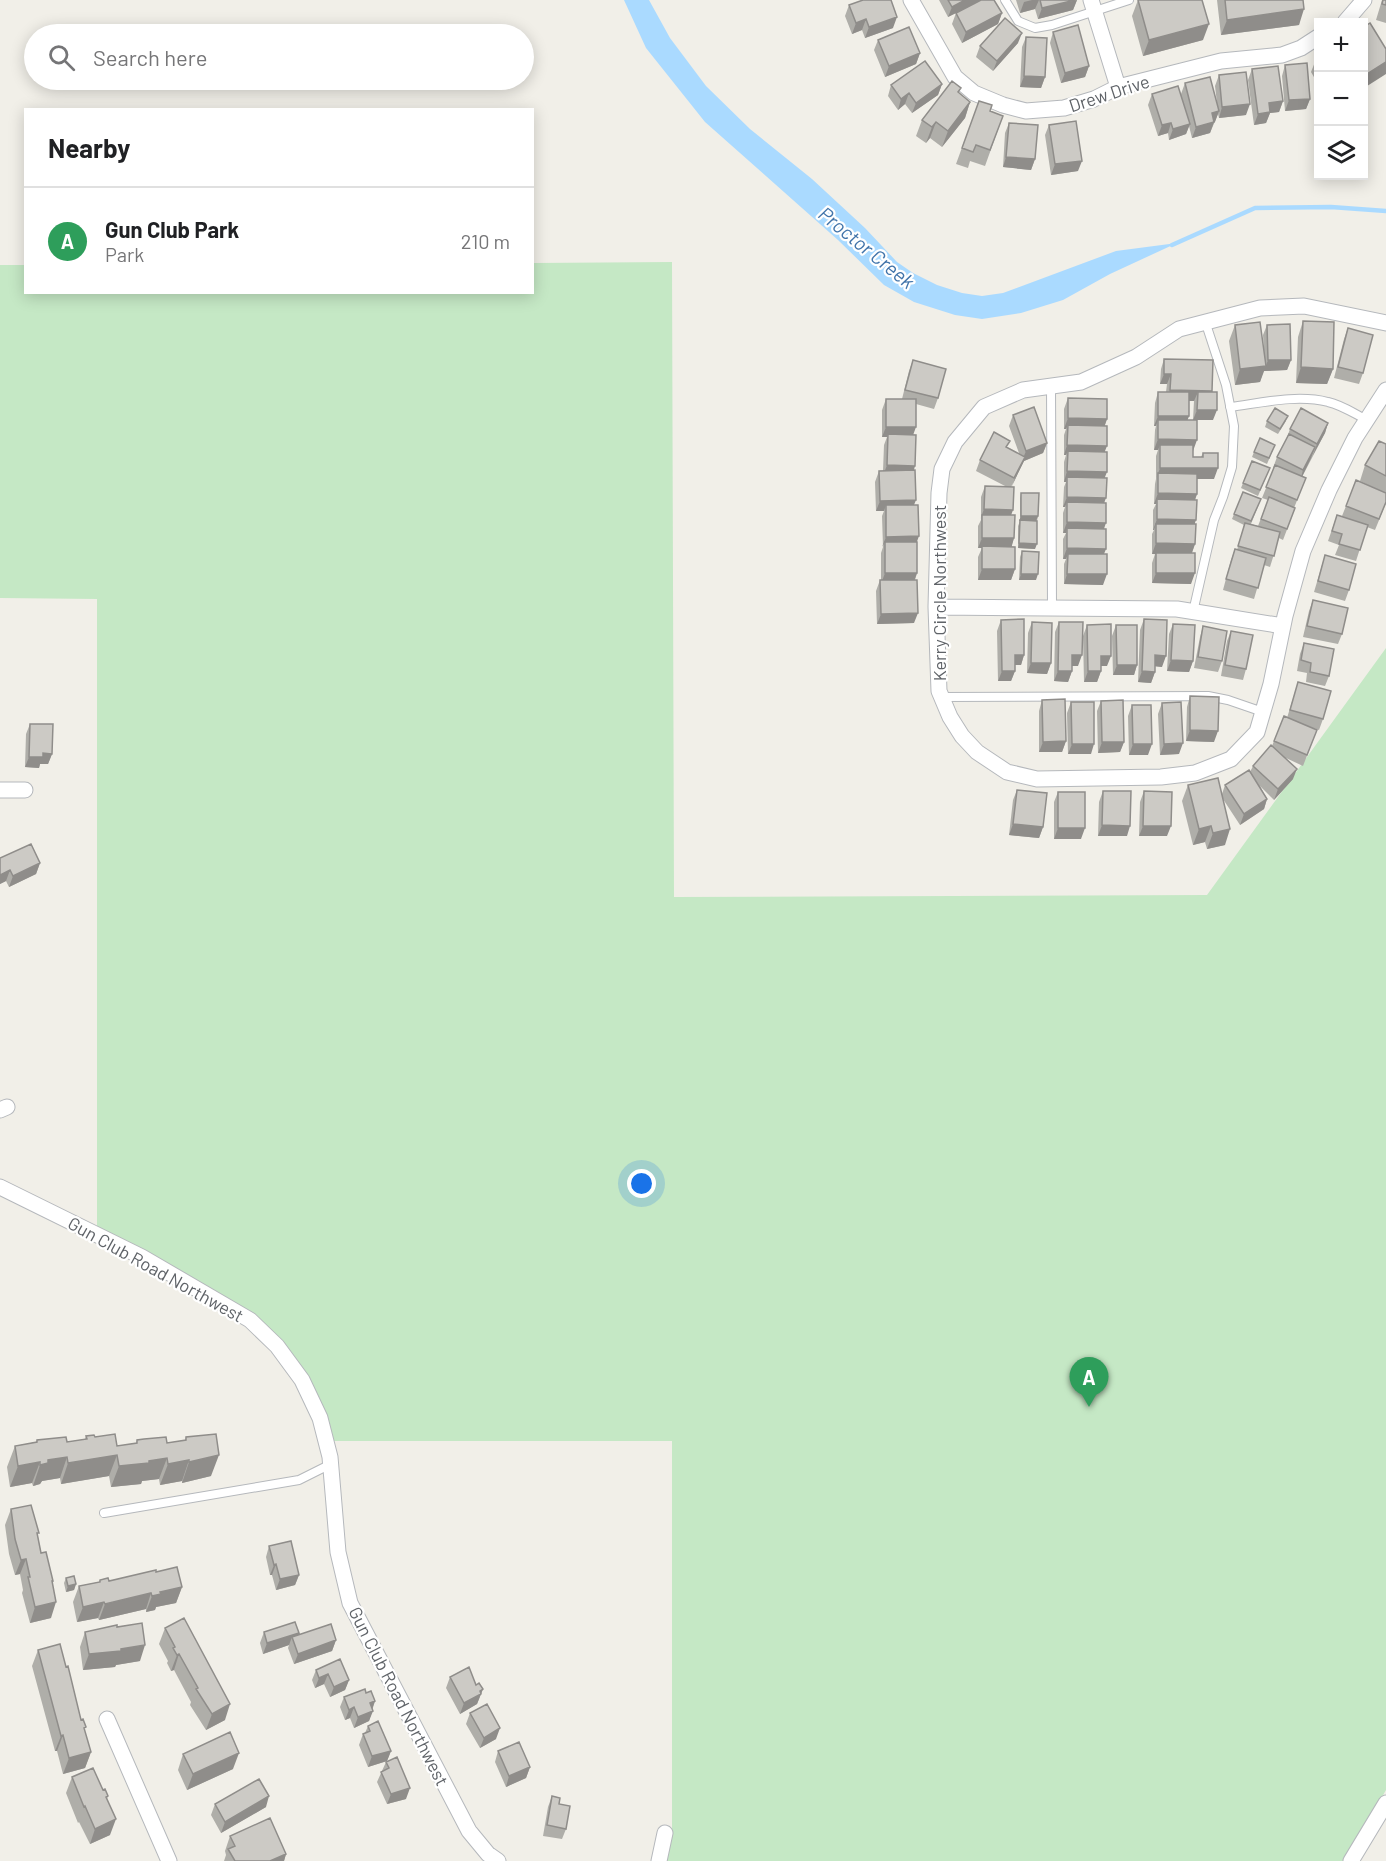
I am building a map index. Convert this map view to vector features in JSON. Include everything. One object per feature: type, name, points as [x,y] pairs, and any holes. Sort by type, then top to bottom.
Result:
[{"type":"street","name":"Drew Drive","points":[[911,0],[955,77],[974,93],[1003,105],[1026,111],[1064,108],[1094,99],[1118,87],[1221,61],[1282,55],[1301,48],[1314,40]]},
{"type":"street","points":[[1351,18],[1364,0]]},
{"type":"street","points":[[1093,6],[1118,87]]},
{"type":"street","name":"Kerry Circle Northwest","points":[[1386,323],[1304,306],[1260,308],[1179,329],[1136,357],[1081,382],[1023,390],[984,407],[955,442],[942,469],[936,608],[939,691],[950,717],[977,752],[1006,772],[1038,779],[1161,777],[1195,773],[1231,759],[1257,732],[1303,551],[1329,490],[1355,438],[1386,390]]},
{"type":"street","points":[[936,608],[1177,609],[1283,626]]},
{"type":"street","points":[[0,790],[25,790]]},
{"type":"street","name":"Gun Club Road Northwest","points":[[0,1187],[142,1257],[250,1320],[277,1346],[302,1380],[320,1418],[331,1464],[338,1552],[350,1603],[469,1831],[488,1854],[498,1861]]},
{"type":"street","points":[[107,1719],[169,1861]]},
{"type":"street","points":[[1351,1861],[1386,1803]]},
{"type":"street","points":[[658,1861],[665,1833]]},
{"type":"lane","points":[[1005,0],[1018,21],[1035,28],[1052,25],[1093,6],[1129,0]]},
{"type":"lane","points":[[1193,612],[1214,520],[1232,467],[1233,426],[1226,385],[1204,321]]},
{"type":"lane","points":[[1051,386],[1052,609]]},
{"type":"lane","points":[[1230,407],[1291,399],[1315,399],[1330,402],[1367,420]]},
{"type":"lane","points":[[941,697],[1208,696],[1263,712]]},
{"type":"lane","points":[[104,1513],[299,1480],[331,1464]]},
{"type":"green space","points":[[672,262],[674,897],[1207,895],[1386,648],[1386,1790],[1345,1861],[663,1861],[672,1829],[672,1441],[327,1441],[274,1343],[97,1237],[97,599],[0,598],[0,265],[24,265],[24,294],[534,294],[534,263]]},
{"type":"water","points":[[624,0],[649,0],[670,38],[706,86],[750,129],[812,179],[865,228],[897,262],[937,285],[962,293],[982,296],[1003,293],[1116,251],[1177,243],[1110,274],[1063,300],[1021,313],[982,319],[955,315],[914,302],[884,285],[838,240],[705,122],[646,48]]},
{"type":"building","points":[[863,0],[891,0],[897,17],[869,27],[866,19],[856,23],[849,5]]},
{"type":"building","points":[[948,0],[965,0],[952,7]]},
{"type":"building","points":[[981,0],[994,0],[1002,13],[966,32],[956,13]]},
{"type":"building","points":[[1040,0],[1075,0],[1042,8]]},
{"type":"building","points":[[1138,0],[1202,0],[1209,24],[1149,40]]},
{"type":"building","points":[[1225,0],[1303,0],[1304,9],[1227,20]]},
{"type":"building","points":[[1005,18],[1022,33],[997,61],[980,46]]},
{"type":"building","points":[[1370,23],[1386,49],[1386,62],[1368,73],[1368,72],[1368,24]]},
{"type":"building","points":[[1078,25],[1089,66],[1065,73],[1053,32]]},
{"type":"building","points":[[909,27],[920,53],[889,66],[878,40]]},
{"type":"building","points":[[1026,37],[1047,38],[1045,77],[1024,76]]},
{"type":"building","points":[[925,61],[942,84],[916,103],[909,93],[901,99],[891,85]]},
{"type":"building","points":[[1307,63],[1310,99],[1289,100],[1285,65]]},
{"type":"building","points":[[1278,66],[1283,101],[1269,103],[1270,112],[1258,114],[1252,69]]},
{"type":"building","points":[[1246,72],[1250,104],[1222,107],[1219,75]]},
{"type":"building","points":[[1210,77],[1219,111],[1212,113],[1214,122],[1196,127],[1185,83]]},
{"type":"building","points":[[952,81],[961,88],[958,92],[970,102],[948,131],[936,122],[932,127],[922,120]]},
{"type":"building","points":[[1178,86],[1190,124],[1173,129],[1171,123],[1162,125],[1152,94]]},
{"type":"building","points":[[979,101],[992,105],[990,111],[1003,116],[990,150],[976,145],[973,152],[962,148]]},
{"type":"building","points":[[1076,121],[1082,161],[1055,164],[1049,125]]},
{"type":"building","points":[[1009,123],[1038,125],[1035,159],[1006,157]]},
{"type":"building","points":[[1303,321],[1334,322],[1333,369],[1301,367]]},
{"type":"building","points":[[1260,322],[1266,366],[1240,369],[1235,325]]},
{"type":"building","points":[[1290,324],[1291,360],[1268,360],[1267,325]]},
{"type":"building","points":[[1348,328],[1373,335],[1363,373],[1338,367]]},
{"type":"building","points":[[1164,359],[1213,360],[1212,391],[1170,390],[1171,374],[1164,374]]},
{"type":"building","points":[[913,360],[946,369],[938,398],[905,390]]},
{"type":"building","points":[[1158,392],[1189,392],[1189,416],[1158,416]]},
{"type":"building","points":[[1198,392],[1217,392],[1217,410],[1197,410]]},
{"type":"building","points":[[1068,398],[1107,399],[1107,419],[1068,418]]},
{"type":"building","points":[[886,399],[916,399],[916,427],[886,427]]},
{"type":"building","points":[[1034,407],[1047,443],[1026,451],[1013,415]]},
{"type":"building","points":[[1275,408],[1288,416],[1280,429],[1267,421]]},
{"type":"building","points":[[1301,408],[1328,423],[1317,444],[1290,429]]},
{"type":"building","points":[[1158,420],[1197,420],[1197,440],[1158,439]]},
{"type":"building","points":[[1068,425],[1107,426],[1107,446],[1067,445]]},
{"type":"building","points":[[994,432],[1010,441],[1006,447],[1025,457],[1014,478],[980,460]]},
{"type":"building","points":[[888,434],[916,435],[915,466],[887,465]]},
{"type":"building","points":[[1289,434],[1315,447],[1303,470],[1277,457]]},
{"type":"building","points":[[1260,438],[1275,445],[1269,458],[1254,452]]},
{"type":"building","points":[[1379,441],[1386,444],[1386,476],[1365,465]]},
{"type":"building","points":[[1160,445],[1193,445],[1193,457],[1203,457],[1203,453],[1218,453],[1218,468],[1160,468]]},
{"type":"building","points":[[1068,451],[1107,452],[1107,472],[1067,471]]},
{"type":"building","points":[[1252,461],[1270,468],[1260,490],[1243,483]]},
{"type":"building","points":[[1275,465],[1306,478],[1297,500],[1266,487]]},
{"type":"building","points":[[915,470],[916,500],[880,501],[879,471]]},
{"type":"building","points":[[1158,473],[1197,474],[1197,494],[1158,493]]},
{"type":"building","points":[[1067,477],[1107,478],[1106,498],[1067,497]]},
{"type":"building","points":[[1356,480],[1386,493],[1386,502],[1379,519],[1346,506]]},
{"type":"building","points":[[985,486],[1014,487],[1013,510],[984,509]]},
{"type":"building","points":[[1243,492],[1261,499],[1251,521],[1234,514]]},
{"type":"building","points":[[1021,493],[1039,493],[1038,516],[1021,516]]},
{"type":"building","points":[[1269,497],[1295,508],[1287,529],[1261,519]]},
{"type":"building","points":[[1157,499],[1197,500],[1196,520],[1157,519]]},
{"type":"building","points":[[1067,502],[1106,503],[1106,523],[1067,522]]},
{"type":"building","points":[[886,505],[918,505],[919,536],[886,537]]},
{"type":"building","points":[[982,515],[1015,515],[1014,538],[982,538]]},
{"type":"building","points":[[1337,515],[1368,525],[1360,550],[1339,544],[1342,534],[1332,531]]},
{"type":"building","points":[[1020,520],[1037,521],[1037,544],[1019,543]]},
{"type":"building","points":[[1245,523],[1280,532],[1274,556],[1238,546]]},
{"type":"building","points":[[1156,524],[1196,524],[1195,544],[1156,543]]},
{"type":"building","points":[[1067,528],[1106,529],[1106,549],[1067,548]]},
{"type":"building","points":[[885,542],[917,542],[917,573],[885,573]]},
{"type":"building","points":[[982,546],[1015,547],[1015,569],[982,569]]},
{"type":"building","points":[[1235,549],[1266,558],[1258,588],[1226,579]]},
{"type":"building","points":[[1022,551],[1039,552],[1038,574],[1021,574]]},
{"type":"building","points":[[1156,553],[1195,553],[1195,573],[1156,573]]},
{"type":"building","points":[[1068,554],[1107,554],[1107,574],[1067,574]]},
{"type":"building","points":[[1325,555],[1356,564],[1349,590],[1318,581]]},
{"type":"building","points":[[880,580],[917,580],[918,613],[881,614]]},
{"type":"building","points":[[1313,600],[1348,608],[1342,634],[1307,626]]},
{"type":"building","points":[[1024,619],[1024,655],[1015,655],[1015,671],[1002,671],[1001,620]]},
{"type":"building","points":[[1144,619],[1167,620],[1166,656],[1155,655],[1155,672],[1142,671]]},
{"type":"building","points":[[1032,622],[1052,623],[1051,663],[1031,663]]},
{"type":"building","points":[[1059,622],[1083,622],[1082,655],[1072,655],[1072,671],[1058,671]]},
{"type":"building","points":[[1111,624],[1111,656],[1101,656],[1101,671],[1088,671],[1087,625]]},
{"type":"building","points":[[1173,624],[1195,625],[1193,661],[1171,660]]},
{"type":"building","points":[[1116,625],[1137,625],[1137,665],[1117,665]]},
{"type":"building","points":[[1203,626],[1227,631],[1222,661],[1198,657]]},
{"type":"building","points":[[1231,631],[1253,635],[1246,669],[1225,665]]},
{"type":"building","points":[[1304,643],[1334,649],[1329,676],[1310,672],[1311,663],[1301,660]]},
{"type":"building","points":[[1298,682],[1331,691],[1323,719],[1290,710]]},
{"type":"building","points":[[1190,696],[1219,697],[1218,731],[1190,730]]},
{"type":"building","points":[[1065,699],[1066,741],[1043,742],[1042,700]]},
{"type":"building","points":[[1123,700],[1124,742],[1102,742],[1101,701]]},
{"type":"building","points":[[1071,702],[1094,702],[1094,744],[1072,744]]},
{"type":"building","points":[[1181,702],[1183,743],[1164,744],[1162,703]]},
{"type":"building","points":[[1132,705],[1151,705],[1152,744],[1133,744]]},
{"type":"building","points":[[1284,716],[1317,730],[1307,755],[1274,741]]},
{"type":"building","points":[[30,724],[53,724],[52,754],[43,753],[43,757],[29,757]]},
{"type":"building","points":[[1271,745],[1297,769],[1278,789],[1253,766]]},
{"type":"building","points":[[1249,770],[1267,799],[1244,814],[1225,785]]},
{"type":"building","points":[[1218,778],[1230,829],[1213,833],[1211,826],[1199,829],[1188,785]]},
{"type":"building","points":[[1017,790],[1047,793],[1043,827],[1013,824]]},
{"type":"building","points":[[1103,791],[1131,791],[1130,826],[1102,825]]},
{"type":"building","points":[[1144,791],[1172,792],[1171,826],[1143,826]]},
{"type":"building","points":[[1058,792],[1085,792],[1085,828],[1058,828]]},
{"type":"building","points":[[31,844],[40,863],[13,876],[10,870],[0,875],[0,858]]},
{"type":"building","points":[[115,1434],[117,1446],[137,1443],[137,1440],[144,1439],[166,1437],[167,1443],[186,1440],[186,1437],[216,1434],[219,1455],[189,1462],[189,1460],[168,1464],[167,1458],[149,1461],[149,1463],[119,1466],[117,1455],[68,1463],[67,1457],[48,1460],[48,1463],[40,1465],[40,1462],[18,1466],[15,1446],[37,1442],[37,1440],[66,1437],[67,1442],[87,1439],[86,1436]]},
{"type":"building","points":[[31,1505],[39,1533],[37,1533],[41,1553],[46,1552],[56,1602],[35,1607],[26,1559],[21,1560],[15,1539],[11,1509]]},
{"type":"building","points":[[291,1541],[299,1575],[280,1579],[269,1546]]},
{"type":"building","points":[[177,1567],[182,1587],[152,1596],[151,1593],[83,1607],[79,1586],[108,1578],[109,1581]]},
{"type":"building","points":[[74,1576],[76,1584],[68,1586],[66,1578]]},
{"type":"building","points":[[184,1618],[230,1704],[212,1714],[196,1689],[198,1688],[179,1654],[177,1655],[173,1648],[175,1647],[165,1628]]},
{"type":"building","points":[[295,1622],[299,1633],[267,1643],[264,1632]]},
{"type":"building","points":[[142,1623],[145,1645],[121,1649],[121,1651],[89,1654],[85,1632],[117,1625],[117,1627]]},
{"type":"building","points":[[331,1624],[336,1640],[298,1654],[292,1637]]},
{"type":"building","points":[[60,1644],[66,1667],[68,1666],[81,1720],[83,1719],[86,1727],[84,1728],[91,1752],[69,1758],[38,1650]]},
{"type":"building","points":[[340,1659],[349,1680],[334,1687],[328,1674],[319,1678],[316,1670]]},
{"type":"building","points":[[469,1667],[476,1685],[479,1683],[483,1689],[480,1691],[481,1694],[464,1703],[450,1677]]},
{"type":"building","points":[[365,1689],[366,1693],[371,1691],[375,1701],[370,1703],[373,1711],[358,1717],[354,1707],[349,1710],[344,1697]]},
{"type":"building","points":[[487,1704],[500,1728],[484,1738],[470,1713]]},
{"type":"building","points":[[378,1721],[391,1751],[372,1756],[363,1734],[370,1731],[368,1726]]},
{"type":"building","points":[[230,1732],[239,1753],[193,1774],[183,1754]]},
{"type":"building","points":[[519,1742],[530,1767],[509,1776],[498,1751]]},
{"type":"building","points":[[397,1757],[410,1788],[391,1794],[381,1772],[389,1768],[386,1762]]},
{"type":"building","points":[[93,1768],[103,1790],[105,1789],[108,1796],[106,1797],[116,1819],[95,1829],[72,1777]]},
{"type":"building","points":[[259,1779],[269,1796],[225,1822],[215,1804]]},
{"type":"building","points":[[552,1796],[560,1798],[559,1804],[570,1806],[566,1829],[547,1825]]},
{"type":"building","points":[[270,1818],[286,1854],[270,1861],[235,1861],[228,1849],[235,1846],[230,1836]]},
{"type":"waterway","name":"Proctor Creek","points":[[1172,245],[1255,208],[1331,207],[1386,211]]},
{"type":"place","name":"Gun Club Park","points":[[1089,1407]]}]
